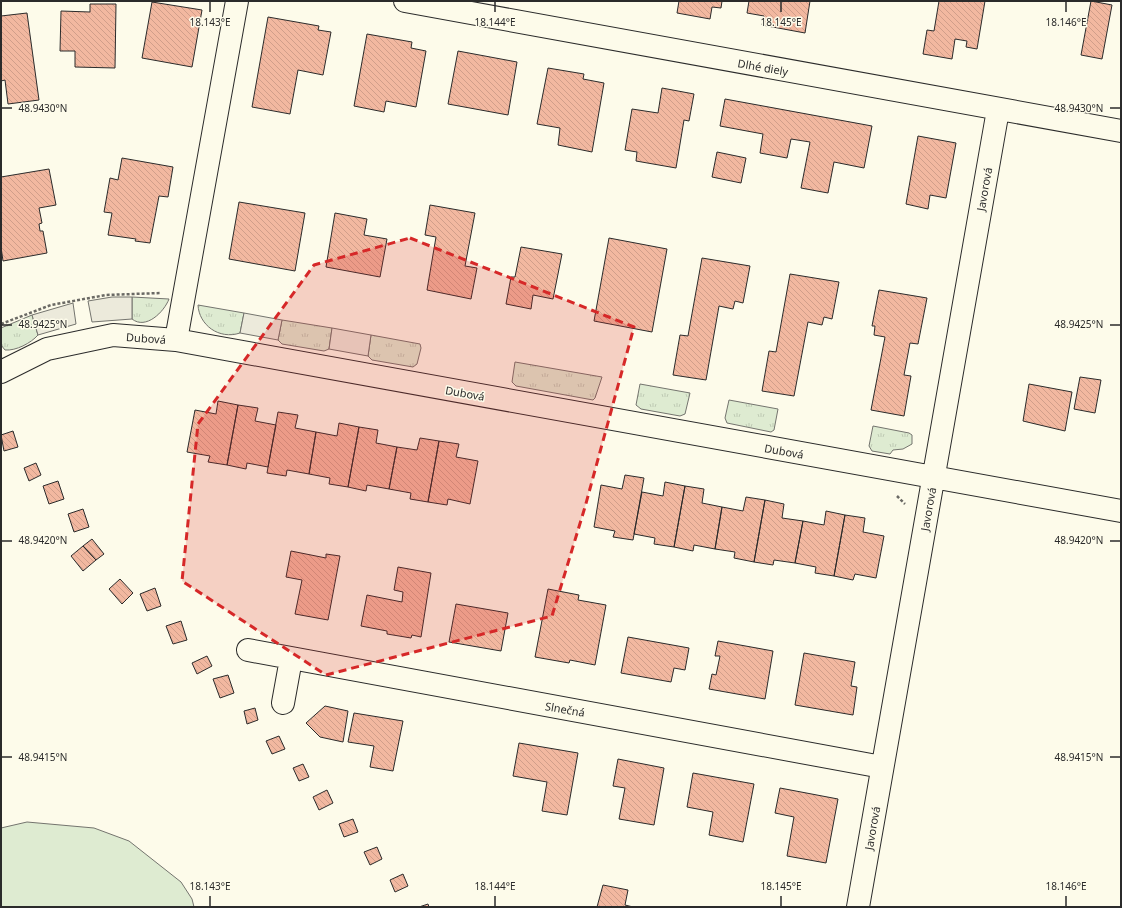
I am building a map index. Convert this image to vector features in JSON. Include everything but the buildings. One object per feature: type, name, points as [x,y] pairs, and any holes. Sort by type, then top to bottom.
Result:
[{"type":"street","points":[[176,340],[237,1]]},
{"type":"street","name":"Dlhé diely","points":[[405,1],[998,110],[1121,131]]},
{"type":"street","name":"Javorová","points":[[858,907],[998,110]]},
{"type":"street","name":"Dubová","points":[[1,372],[48,349],[113,335],[176,340],[1121,511]]},
{"type":"street","name":"Slnečná","points":[[248,650],[291,660],[882,767]]},
{"type":"street","points":[[283,703],[291,660]]},
{"type":"path","points":[[1,324],[52,305],[106,295],[164,293]]},
{"type":"highlighted area","points":[[410,238],[634,327],[585,507],[552,616],[326,675],[182,581],[198,424],[314,265]]},
{"type":"green space","points":[[132,297],[169,299],[167,304],[154,318],[149,321],[137,322],[132,319]]},
{"type":"green space","points":[[198,305],[244,313],[240,333],[232,335],[225,334],[212,329],[202,319]]},
{"type":"green space","points":[[32,315],[38,335],[23,346],[5,350],[1,345],[1,328]]},
{"type":"green space","points":[[282,320],[332,328],[329,349],[324,351],[282,344],[278,340]]},
{"type":"green space","points":[[371,335],[420,344],[421,348],[417,364],[413,367],[372,360],[368,356]]},
{"type":"green space","points":[[515,362],[602,377],[593,400],[516,386],[512,382]]},
{"type":"green space","points":[[640,384],[690,393],[685,414],[680,416],[641,409],[636,405]]},
{"type":"green space","points":[[729,400],[778,409],[774,430],[771,432],[727,423],[725,418]]},
{"type":"green space","points":[[873,426],[909,433],[912,435],[912,444],[903,449],[893,450],[890,454],[872,451],[869,446]]},
{"type":"green space","points":[[27,822],[94,828],[129,841],[181,882],[192,899],[194,907],[1,907],[1,828]]},
{"type":"shaded area","points":[[112,297],[132,297],[132,319],[92,322],[88,301]]},
{"type":"shaded area","points":[[73,303],[76,324],[38,335],[32,315]]},
{"type":"shaded area","points":[[244,313],[282,320],[278,340],[240,333]]},
{"type":"shaded area","points":[[332,328],[371,335],[368,356],[329,349]]}]
